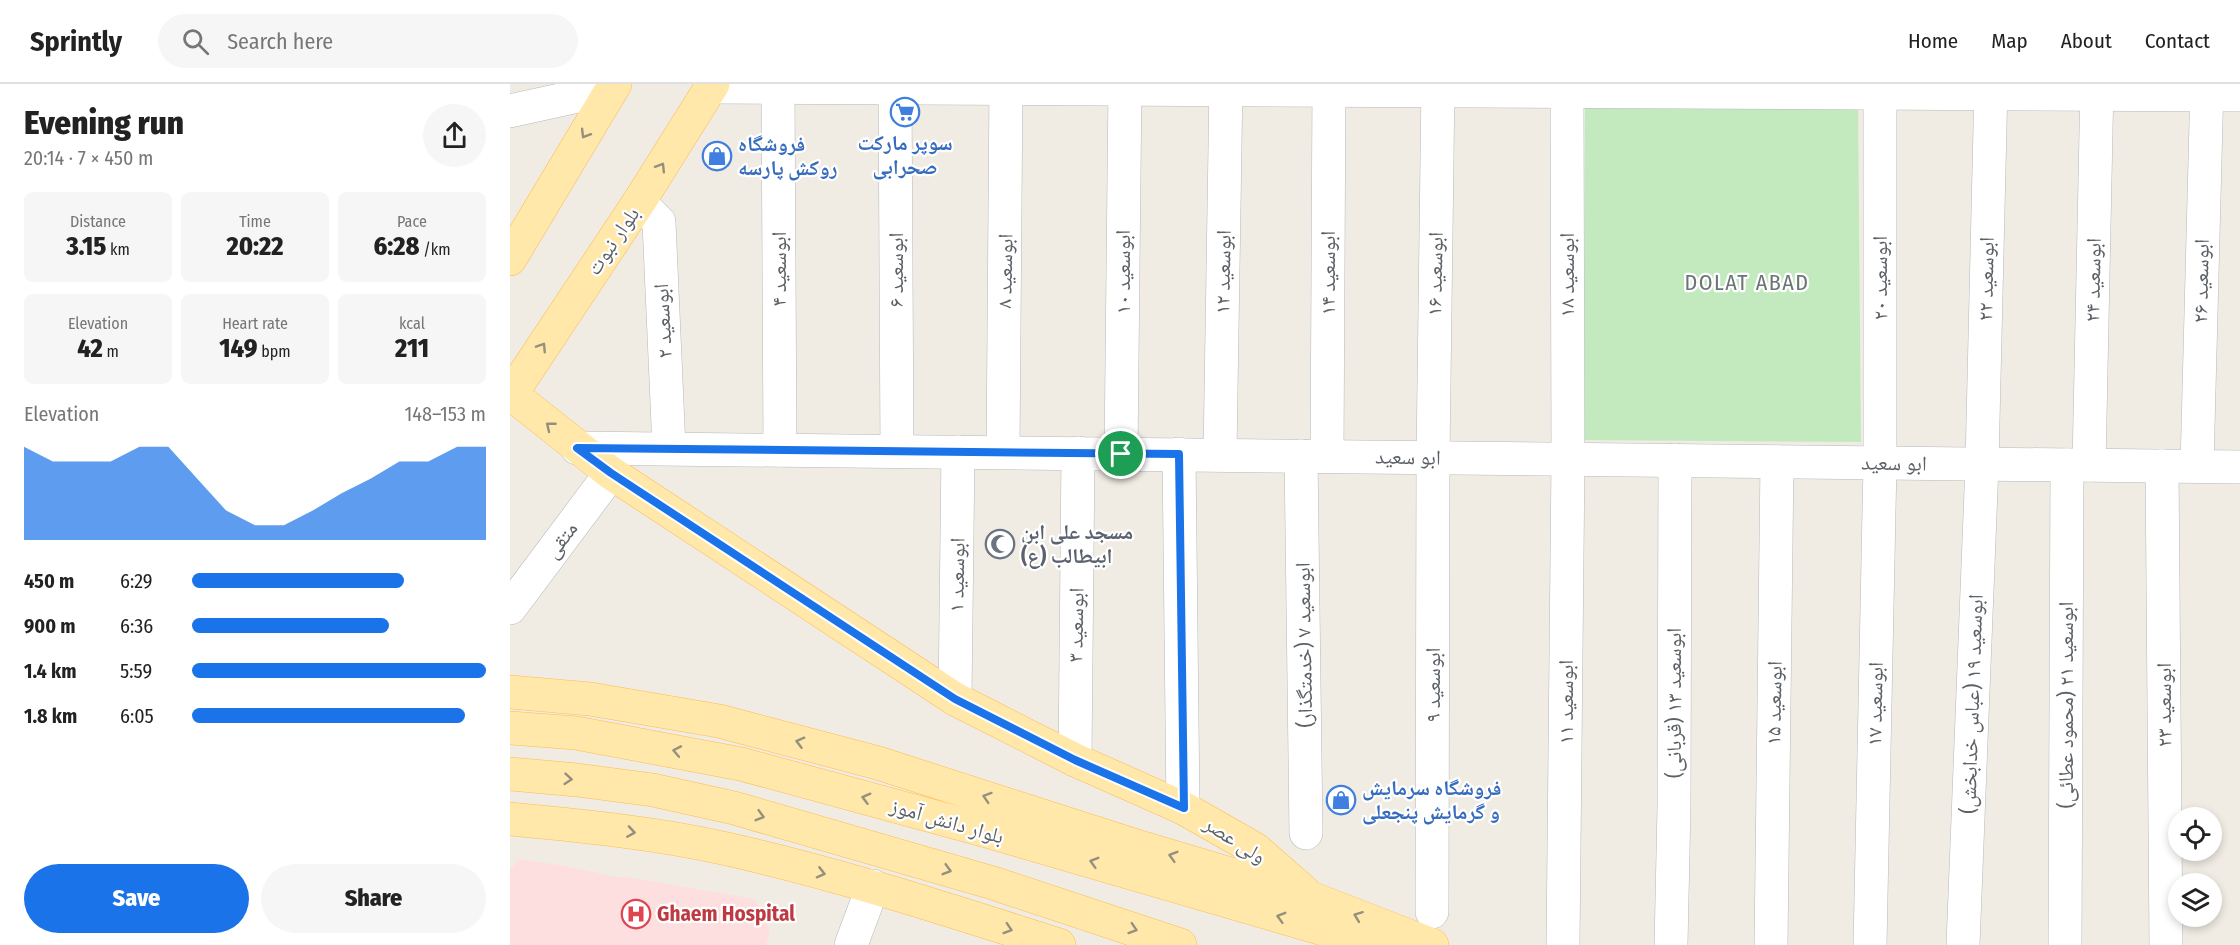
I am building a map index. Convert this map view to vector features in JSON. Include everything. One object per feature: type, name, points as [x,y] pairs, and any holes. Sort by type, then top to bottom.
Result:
[{"type":"main road","name":"بلوار نبوت","points":[[511,395],[639,202],[712,86]]},
{"type":"main road","points":[[510,259],[604,89]]},
{"type":"main road","name":"ولی عصر","points":[[511,395],[611,473],[955,699],[1075,760],[1184,808],[1255,849],[1311,898]]},
{"type":"main road","points":[[510,692],[590,699],[719,721],[878,763],[1133,845],[1311,898],[1432,945]]},
{"type":"main road","name":"بلوار دانش آموز","points":[[510,728],[576,733],[741,764],[987,831],[1378,945]]},
{"type":"main road","points":[[510,774],[653,790],[734,808],[993,883],[1180,945]]},
{"type":"main road","points":[[510,819],[617,830],[726,848],[873,886],[1059,945]]},
{"type":"street","points":[[712,86],[778,88],[1329,87],[1567,92],[1663,88],[2206,89],[2240,95]]},
{"type":"street","name":"ابوسعید ۶","points":[[895,86],[897,451]]},
{"type":"street","name":"ابوسعید ۸","points":[[1003,453],[1006,86]]},
{"type":"street","name":"ابوسعید ۱۰","points":[[1121,454],[1125,87]]},
{"type":"street","name":"ابوسعید ۱۲","points":[[1220,455],[1226,87]]},
{"type":"street","name":"ابوسعید ۱۴","points":[[1314,456],[1329,87]]},
{"type":"street","name":"ابوسعید ۴","points":[[778,88],[780,450]]},
{"type":"street","name":"ابوسعید ۱۶","points":[[1433,458],[1438,88]]},
{"type":"street","points":[[510,111],[604,89]]},
{"type":"street","name":"ابوسعید ۲۰","points":[[1880,89],[1880,463]]},
{"type":"street","name":"ابوسعید ۲۲","points":[[1982,464],[1991,89]]},
{"type":"street","name":"ابوسعید ۲۴","points":[[2078,465],[2097,89]]},
{"type":"street","name":"ابوسعید ۲۶","points":[[2197,466],[2206,89]]},
{"type":"street","name":"ابوسعید ۱۸","points":[[1567,92],[1568,459]]},
{"type":"street","name":"ابوسعید ۲","points":[[639,202],[659,222],[669,448]]},
{"type":"street","name":"ابو سعید","points":[[577,448],[2240,467]]},
{"type":"street","name":"ابوسعید ۱","points":[[955,699],[958,452]]},
{"type":"street","name":"ابوسعید ۳","points":[[1075,760],[1078,453]]},
{"type":"street","points":[[1179,454],[1184,808]]},
{"type":"street","name":"ابوسعید ۷ (خدمتگذار)","points":[[1306,833],[1314,456]]},
{"type":"street","name":"ابوسعید ۹","points":[[1432,912],[1433,458]]},
{"type":"street","name":"ابوسعید ۱۱","points":[[1563,945],[1568,459]]},
{"type":"street","name":"ابوسعید ۱۳ (قربانی)","points":[[1671,945],[1674,807],[1675,460]]},
{"type":"street","name":"ابوسعید ۱۵","points":[[1771,945],[1777,462]]},
{"type":"street","name":"ابوسعید ۱۷","points":[[1870,945],[1880,463]]},
{"type":"street","name":"ابوسعید ۱۹ (عباس خدابخش)","points":[[1963,945],[1982,464]]},
{"type":"street","name":"ابوسعید ۲۱ (محمود عطائی)","points":[[2065,945],[2078,465]]},
{"type":"street","name":"ابوسعید ۲۳","points":[[2162,466],[2166,945]]},
{"type":"street","name":"متقی","points":[[510,608],[611,473]]},
{"type":"street","points":[[850,945],[873,886]]},
{"type":"shaded area","name":"Ghaem Hospital","points":[[519,859],[755,899],[770,930],[766,945],[510,945],[510,870]]},
{"type":"green space","points":[[1585,100],[1858,102],[1861,442],[1584,440]]},
{"type":"place","name":"سوپر مارکت صحرابی","points":[[905,112]]},
{"type":"place","name":"فروشگاه روکش پارسه","points":[[717,156]]},
{"type":"place","name":"مسجد علی ابن ابیطالب (ع)","points":[[1000,544]]},
{"type":"place","name":"فروشگاه سرمایش و گرمایش پنجعلی","points":[[1341,800]]},
{"type":"place","name":"Ghaem Hospital","points":[[636,914]]},
{"type":"district","name":"DOLAT ABAD","points":[[1747,282]]},
{"type":"route","points":[[577,448],[669,448],[1121,454],[1179,454],[1184,808],[1075,760],[955,699],[611,473],[577,448]]}]
